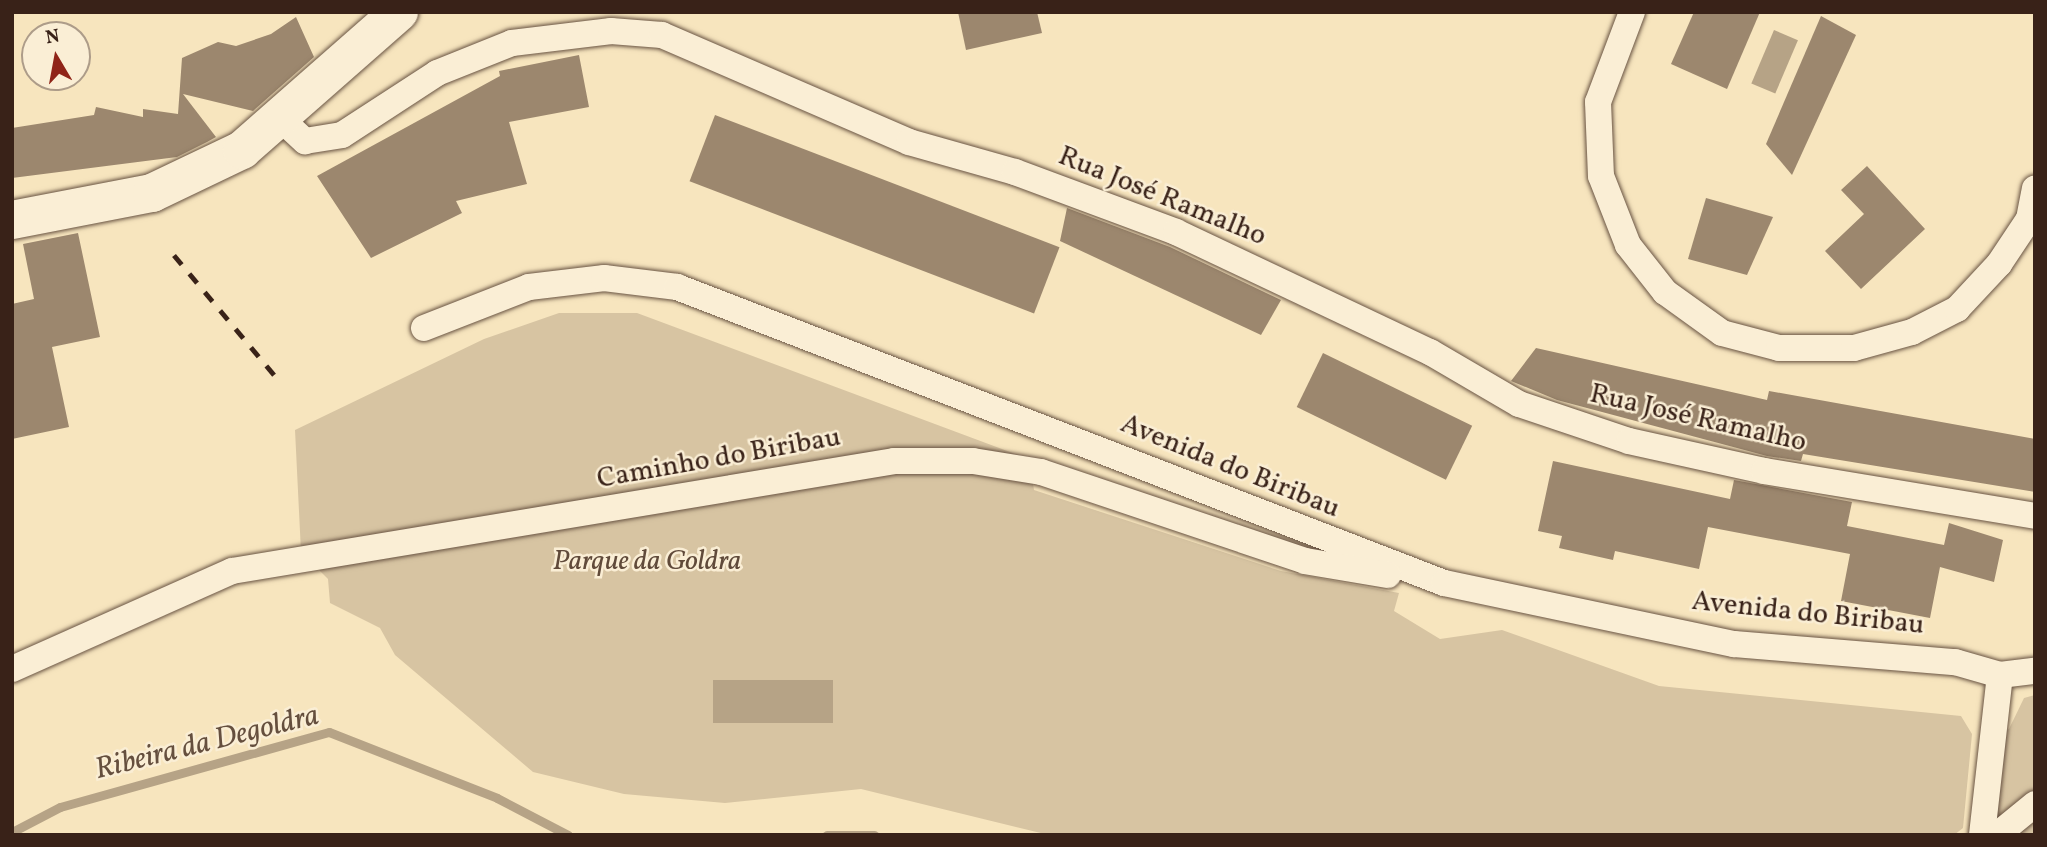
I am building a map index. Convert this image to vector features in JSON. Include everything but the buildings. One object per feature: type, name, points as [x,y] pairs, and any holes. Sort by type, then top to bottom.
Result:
[{"type":"main road","points":[[12,220],[152,193],[242,150],[281,119],[399,12]]},
{"type":"street","points":[[1632,12],[1598,102],[1601,176],[1628,245],[1665,292],[1722,333],[1779,348],[1842,348],[1912,332],[1957,309],[1999,264],[2029,219],[2035,189]]},
{"type":"street","name":"Rua José Ramalho","points":[[281,119],[306,141],[342,135],[438,73],[512,43],[611,31],[662,35],[909,142],[1015,172],[1176,232],[1430,352],[1519,404],[1629,441],[1846,484],[2035,516]]},
{"type":"street","name":"Avenida do Biribau","points":[[424,328],[530,287],[604,278],[677,287],[1444,583],[1734,644],[1955,662],[2000,675],[2035,671]]},
{"type":"street","name":"Caminho do Biribau","points":[[12,669],[232,571],[894,461],[973,461],[1041,472],[1305,561],[1444,583]]},
{"type":"street","points":[[1982,835],[2000,675]]},
{"type":"street","points":[[1997,835],[2035,804]]},
{"type":"green space","name":"Parque da Goldra","points":[[559,313],[637,313],[1029,459],[1034,490],[1281,571],[1399,593],[1394,611],[1440,639],[1502,630],[1659,686],[1961,716],[1972,734],[1963,828],[1954,835],[1049,835],[861,789],[725,803],[624,794],[533,772],[395,655],[380,628],[330,603],[328,579],[301,552],[295,430],[484,339]]},
{"type":"green space","points":[[2035,695],[2035,835],[1990,835],[2000,732],[2009,729],[2024,698]]},
{"type":"shaded area","points":[[1774,30],[1798,40],[1775,94],[1751,83]]},
{"type":"shaded area","points":[[713,680],[833,680],[833,723],[713,723]]},
{"type":"waterway","name":"Ribeira da Degoldra","points":[[12,832],[60,807],[329,732],[497,798],[568,835]]},
{"type":"waterway","name":"Ribeira da Degoldra","points":[[827,835],[874,835]]},
{"type":"railway","points":[[174,255],[277,378]]}]
